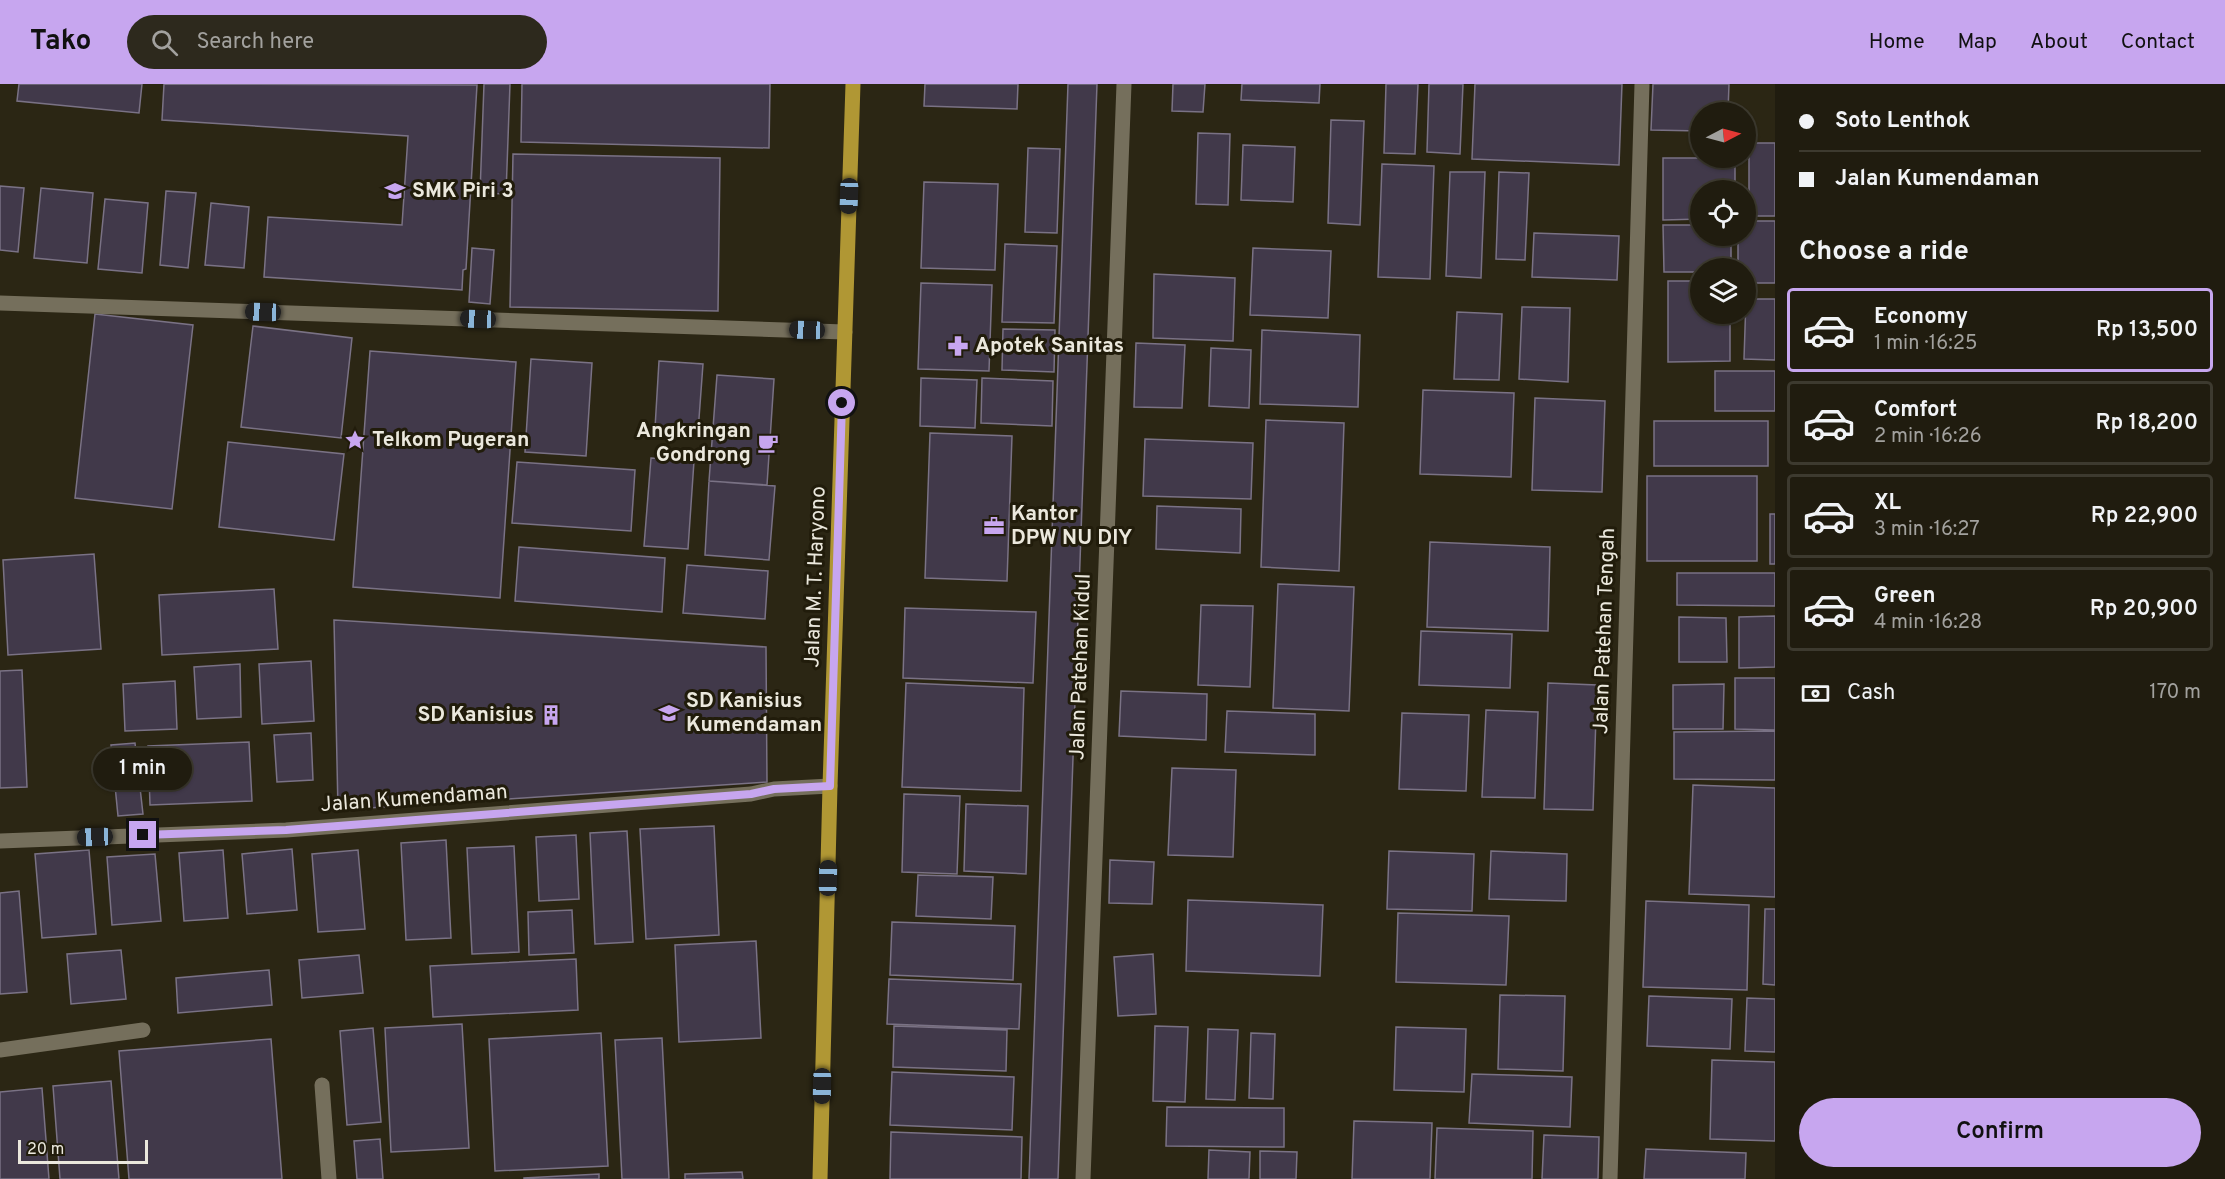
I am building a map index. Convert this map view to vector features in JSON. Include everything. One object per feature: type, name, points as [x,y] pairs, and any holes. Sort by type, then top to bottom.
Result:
[{"type":"main road","name":"Jalan M. T. Haryono","points":[[820,1179],[830,786],[854,84]]},
{"type":"street","name":"Jalan Patehan Kidul","points":[[1083,1179],[1124,84]]},
{"type":"street","name":"Jalan Patehan Tengah","points":[[1610,1179],[1642,84]]},
{"type":"street","points":[[0,303],[845,332]]},
{"type":"street","name":"Jalan Kumendaman","points":[[0,841],[286,830],[830,786]]},
{"type":"street","points":[[0,1050],[143,1030]]},
{"type":"street","points":[[322,1085],[329,1179]]},
{"type":"building","points":[[19,84],[142,84],[139,113],[17,101]]},
{"type":"building","points":[[164,84],[477,85],[466,269],[463,270],[462,290],[264,277],[268,217],[402,225],[408,136],[162,120]]},
{"type":"building","points":[[484,84],[510,84],[506,194],[480,193]]},
{"type":"building","points":[[522,84],[770,84],[769,148],[521,142]]},
{"type":"building","points":[[925,84],[1018,84],[1017,109],[924,106]]},
{"type":"building","points":[[1068,84],[1097,84],[1058,1179],[1029,1179]]},
{"type":"building","points":[[1173,84],[1205,84],[1203,112],[1172,111]]},
{"type":"building","points":[[1242,84],[1320,84],[1319,103],[1241,100]]},
{"type":"building","points":[[1386,84],[1418,84],[1415,154],[1384,153]]},
{"type":"building","points":[[1429,84],[1463,84],[1460,154],[1427,152]]},
{"type":"building","points":[[1475,84],[1622,84],[1619,165],[1472,159]]},
{"type":"building","points":[[1653,84],[1729,84],[1728,102],[1690,102],[1690,131],[1651,130]]},
{"type":"building","points":[[1331,120],[1364,121],[1360,225],[1328,223]]},
{"type":"building","points":[[1198,133],[1230,134],[1228,205],[1196,204]]},
{"type":"building","points":[[1756,143],[1775,143],[1775,216],[1756,216],[1756,180],[1749,180],[1749,168],[1756,168]]},
{"type":"building","points":[[1243,145],[1295,147],[1293,202],[1241,200]]},
{"type":"building","points":[[1028,148],[1060,149],[1057,233],[1025,232]]},
{"type":"building","points":[[513,154],[720,158],[718,311],[510,307]]},
{"type":"building","points":[[1663,158],[1690,158],[1690,168],[1735,168],[1735,180],[1690,180],[1690,219],[1663,220]]},
{"type":"building","points":[[1382,164],[1434,166],[1430,279],[1378,277]]},
{"type":"building","points":[[1450,172],[1485,172],[1481,278],[1446,276]]},
{"type":"building","points":[[1499,172],[1529,173],[1525,260],[1496,259]]},
{"type":"building","points":[[924,182],[998,184],[995,270],[921,268]]},
{"type":"building","points":[[0,186],[24,188],[18,252],[0,250]]},
{"type":"building","points":[[41,188],[93,193],[87,263],[34,258]]},
{"type":"building","points":[[166,191],[196,193],[188,268],[160,265]]},
{"type":"building","points":[[105,199],[148,203],[142,273],[98,269]]},
{"type":"building","points":[[211,203],[249,207],[244,268],[205,265]]},
{"type":"building","points":[[1756,221],[1775,221],[1775,283],[1756,283],[1756,258],[1738,258],[1738,246],[1756,246]]},
{"type":"building","points":[[1663,225],[1690,225],[1690,246],[1731,246],[1731,258],[1690,258],[1690,272],[1664,272]]},
{"type":"building","points":[[1534,233],[1619,236],[1617,280],[1532,277]]},
{"type":"building","points":[[1005,244],[1057,246],[1054,323],[1002,322]]},
{"type":"building","points":[[472,248],[494,250],[490,304],[469,302]]},
{"type":"building","points":[[1253,248],[1331,251],[1328,318],[1250,315]]},
{"type":"building","points":[[1154,274],[1235,278],[1233,341],[1153,338]]},
{"type":"building","points":[[1668,281],[1690,281],[1690,324],[1730,324],[1730,361],[1668,362]]},
{"type":"building","points":[[921,283],[992,285],[989,371],[918,369]]},
{"type":"building","points":[[1756,299],[1775,299],[1775,360],[1744,359],[1745,324],[1756,324]]},
{"type":"building","points":[[1522,307],[1570,308],[1568,382],[1519,379]]},
{"type":"building","points":[[1457,312],[1502,314],[1499,380],[1454,379]]},
{"type":"building","points":[[95,314],[193,325],[172,509],[75,498]]},
{"type":"building","points":[[253,326],[352,338],[341,438],[241,427]]},
{"type":"building","points":[[1003,329],[1055,330],[1054,372],[1002,370]]},
{"type":"building","points":[[1262,330],[1360,335],[1358,407],[1260,404]]},
{"type":"building","points":[[1136,343],[1185,345],[1182,408],[1134,407]]},
{"type":"building","points":[[1211,348],[1251,350],[1249,408],[1209,406]]},
{"type":"building","points":[[370,351],[516,362],[500,598],[353,587]]},
{"type":"building","points":[[531,359],[592,363],[586,456],[525,452]]},
{"type":"building","points":[[659,361],[703,364],[698,432],[655,428]]},
{"type":"building","points":[[1715,371],[1775,371],[1775,411],[1715,411]]},
{"type":"building","points":[[717,375],[774,379],[767,485],[709,481]]},
{"type":"building","points":[[921,378],[977,380],[975,428],[920,426]]},
{"type":"building","points":[[982,378],[1053,381],[1052,426],[981,423]]},
{"type":"building","points":[[1423,390],[1514,393],[1511,477],[1420,474]]},
{"type":"building","points":[[1535,398],[1605,401],[1602,492],[1532,490]]},
{"type":"building","points":[[1266,420],[1344,423],[1339,571],[1261,567]]},
{"type":"building","points":[[1654,421],[1768,421],[1768,466],[1654,466]]},
{"type":"building","points":[[930,433],[1012,436],[1007,581],[925,578]]},
{"type":"building","points":[[1145,439],[1253,443],[1251,499],[1143,496]]},
{"type":"building","points":[[228,442],[344,454],[334,540],[219,527]]},
{"type":"building","points":[[651,458],[694,461],[688,549],[644,546]]},
{"type":"building","points":[[517,462],[635,470],[631,531],[512,523]]},
{"type":"building","points":[[1647,476],[1757,476],[1757,561],[1647,561]]},
{"type":"building","points":[[709,481],[775,486],[769,560],[705,555]]},
{"type":"building","points":[[1157,506],[1241,509],[1240,553],[1156,549]]},
{"type":"building","points":[[1770,514],[1775,514],[1775,564],[1770,564]]},
{"type":"building","points":[[1430,542],[1550,547],[1548,631],[1427,627]]},
{"type":"building","points":[[519,547],[665,558],[662,612],[515,601]]},
{"type":"building","points":[[94,554],[101,649],[8,655],[3,560]]},
{"type":"building","points":[[687,565],[768,571],[765,619],[683,613]]},
{"type":"building","points":[[1677,573],[1775,573],[1775,606],[1677,605]]},
{"type":"building","points":[[1278,584],[1354,587],[1349,711],[1273,708]]},
{"type":"building","points":[[274,589],[278,649],[162,655],[159,595]]},
{"type":"building","points":[[1201,605],[1253,606],[1250,687],[1198,685]]},
{"type":"building","points":[[905,608],[1036,612],[1033,683],[903,678]]},
{"type":"building","points":[[1775,616],[1775,667],[1739,668],[1739,617]]},
{"type":"building","points":[[1679,617],[1726,618],[1727,662],[1679,662]]},
{"type":"building","name":"SD Kanisius","points":[[334,620],[766,647],[767,782],[338,810]]},
{"type":"building","points":[[1421,631],[1512,634],[1510,688],[1419,685]]},
{"type":"building","points":[[311,661],[314,721],[262,724],[259,664]]},
{"type":"building","points":[[240,664],[241,717],[197,719],[194,667]]},
{"type":"building","points":[[22,670],[27,787],[0,788],[0,671]]},
{"type":"building","points":[[1735,678],[1775,678],[1775,730],[1735,729]]},
{"type":"building","points":[[175,681],[177,729],[125,731],[123,684]]},
{"type":"building","points":[[906,683],[1024,688],[1021,791],[902,787]]},
{"type":"building","points":[[1548,683],[1597,685],[1593,810],[1544,809]]},
{"type":"building","points":[[1724,684],[1723,729],[1673,729],[1673,685]]},
{"type":"building","points":[[1121,691],[1207,694],[1206,740],[1119,736]]},
{"type":"building","points":[[1486,710],[1538,712],[1535,798],[1482,797]]},
{"type":"building","points":[[1227,711],[1315,714],[1315,755],[1225,752]]},
{"type":"building","points":[[1402,713],[1469,715],[1466,791],[1399,789]]},
{"type":"building","points":[[1775,731],[1775,780],[1674,779],[1674,732]]},
{"type":"building","points":[[311,733],[313,780],[277,782],[274,735]]},
{"type":"building","points":[[249,742],[252,801],[150,805],[148,746]]},
{"type":"building","points":[[135,743],[143,814],[118,816],[111,745]]},
{"type":"building","points":[[1172,768],[1236,770],[1233,857],[1168,855]]},
{"type":"building","points":[[1693,785],[1775,788],[1775,897],[1689,894]]},
{"type":"building","points":[[904,794],[960,796],[957,874],[902,872]]},
{"type":"building","points":[[966,804],[1028,806],[1026,874],[964,871]]},
{"type":"building","points":[[714,826],[719,935],[646,939],[640,829]]},
{"type":"building","points":[[627,831],[633,942],[595,944],[590,833]]},
{"type":"building","points":[[576,835],[579,899],[539,901],[536,837]]},
{"type":"building","points":[[446,840],[451,938],[406,940],[401,843]]},
{"type":"building","points":[[514,846],[519,952],[472,954],[467,848]]},
{"type":"building","points":[[292,849],[297,910],[247,914],[242,854]]},
{"type":"building","points":[[89,850],[96,934],[42,938],[35,854]]},
{"type":"building","points":[[223,850],[228,918],[184,921],[179,853]]},
{"type":"building","points":[[358,850],[365,929],[318,932],[312,854]]},
{"type":"building","points":[[1389,851],[1474,854],[1472,911],[1387,909]]},
{"type":"building","points":[[1491,851],[1567,854],[1566,901],[1489,899]]},
{"type":"building","points":[[155,854],[161,921],[112,925],[107,857]]},
{"type":"building","points":[[1110,860],[1154,862],[1152,904],[1109,903]]},
{"type":"building","points":[[918,875],[993,877],[991,919],[916,916]]},
{"type":"building","points":[[19,891],[27,992],[0,994],[0,893]]},
{"type":"building","points":[[1188,900],[1323,905],[1320,976],[1186,971]]},
{"type":"building","points":[[1646,901],[1749,905],[1747,990],[1643,987]]},
{"type":"building","points":[[1765,909],[1775,909],[1775,985],[1763,984]]},
{"type":"building","points":[[572,910],[574,953],[529,955],[528,912]]},
{"type":"building","points":[[1398,913],[1509,916],[1506,985],[1396,982]]},
{"type":"building","points":[[892,922],[1015,926],[1013,980],[890,975]]},
{"type":"building","points":[[756,941],[761,1038],[679,1042],[675,945]]},
{"type":"building","points":[[121,950],[126,999],[71,1004],[67,954]]},
{"type":"building","points":[[1153,954],[1156,1014],[1118,1016],[1114,957]]},
{"type":"building","points":[[359,955],[363,993],[302,998],[299,960]]},
{"type":"building","points":[[576,959],[578,1010],[433,1017],[430,966]]},
{"type":"building","points":[[269,970],[272,1005],[178,1013],[176,978]]},
{"type":"building","points":[[889,979],[1021,984],[1019,1029],[887,1024]]},
{"type":"building","points":[[1500,995],[1565,996],[1563,1071],[1498,1069]]},
{"type":"building","points":[[1649,996],[1732,999],[1730,1049],[1647,1046]]},
{"type":"building","points":[[1747,998],[1775,999],[1775,1052],[1745,1051]]},
{"type":"building","points":[[462,1024],[469,1148],[391,1152],[385,1028]]},
{"type":"building","points":[[894,1026],[1007,1030],[1006,1071],[893,1067]]},
{"type":"building","points":[[1155,1026],[1188,1027],[1185,1102],[1153,1101]]},
{"type":"building","points":[[1396,1027],[1466,1029],[1464,1092],[1394,1090]]},
{"type":"building","points":[[373,1028],[381,1122],[347,1125],[340,1031]]},
{"type":"building","points":[[1208,1029],[1238,1030],[1235,1100],[1206,1099]]},
{"type":"building","points":[[601,1033],[608,1166],[495,1171],[489,1039]]},
{"type":"building","points":[[1251,1033],[1275,1034],[1273,1099],[1249,1098]]},
{"type":"building","points":[[662,1038],[669,1179],[622,1179],[615,1040]]},
{"type":"building","points":[[271,1039],[282,1179],[129,1179],[119,1051]]},
{"type":"building","points":[[1712,1060],[1775,1062],[1775,1141],[1710,1139]]},
{"type":"building","points":[[892,1072],[1014,1077],[1012,1130],[890,1125]]},
{"type":"building","points":[[1472,1074],[1572,1077],[1570,1127],[1469,1123]]},
{"type":"building","points":[[111,1081],[119,1179],[60,1179],[53,1086]]},
{"type":"building","points":[[42,1088],[49,1179],[0,1179],[0,1092]]},
{"type":"building","points":[[1167,1107],[1284,1108],[1284,1147],[1166,1146]]},
{"type":"building","points":[[1354,1121],[1432,1123],[1430,1179],[1352,1179]]},
{"type":"building","points":[[1437,1128],[1533,1131],[1532,1179],[1435,1179]]},
{"type":"building","points":[[891,1132],[1022,1137],[1021,1179],[890,1179]]},
{"type":"building","points":[[1544,1135],[1599,1137],[1598,1179],[1542,1179]]},
{"type":"building","points":[[380,1139],[383,1179],[357,1179],[354,1141]]},
{"type":"building","points":[[1646,1149],[1746,1153],[1745,1179],[1644,1179]]},
{"type":"building","points":[[1209,1150],[1250,1152],[1249,1179],[1208,1179]]},
{"type":"building","points":[[1260,1151],[1297,1152],[1296,1179],[1260,1179]]},
{"type":"building","points":[[742,1172],[743,1179],[685,1179],[685,1174]]},
{"type":"building","points":[[599,1174],[599,1179],[524,1179],[524,1178]]},
{"type":"place","name":"SMK Piri 3","points":[[395,191]]},
{"type":"place","name":"Apotek Sanitas","points":[[958,346]]},
{"type":"place","name":"Telkom Pugeran","points":[[355,440]]},
{"type":"place","name":"Angkringan Gondrong","points":[[768,443]]},
{"type":"place","name":"Kantor DPW NU DIY","points":[[994,526]]},
{"type":"place","name":"SD Kanisius Kumendaman","points":[[669,713]]},
{"type":"place","name":"SD Kanisius","points":[[551,715]]},
{"type":"route","points":[[143,835],[286,830],[830,786],[842,403]]}]
